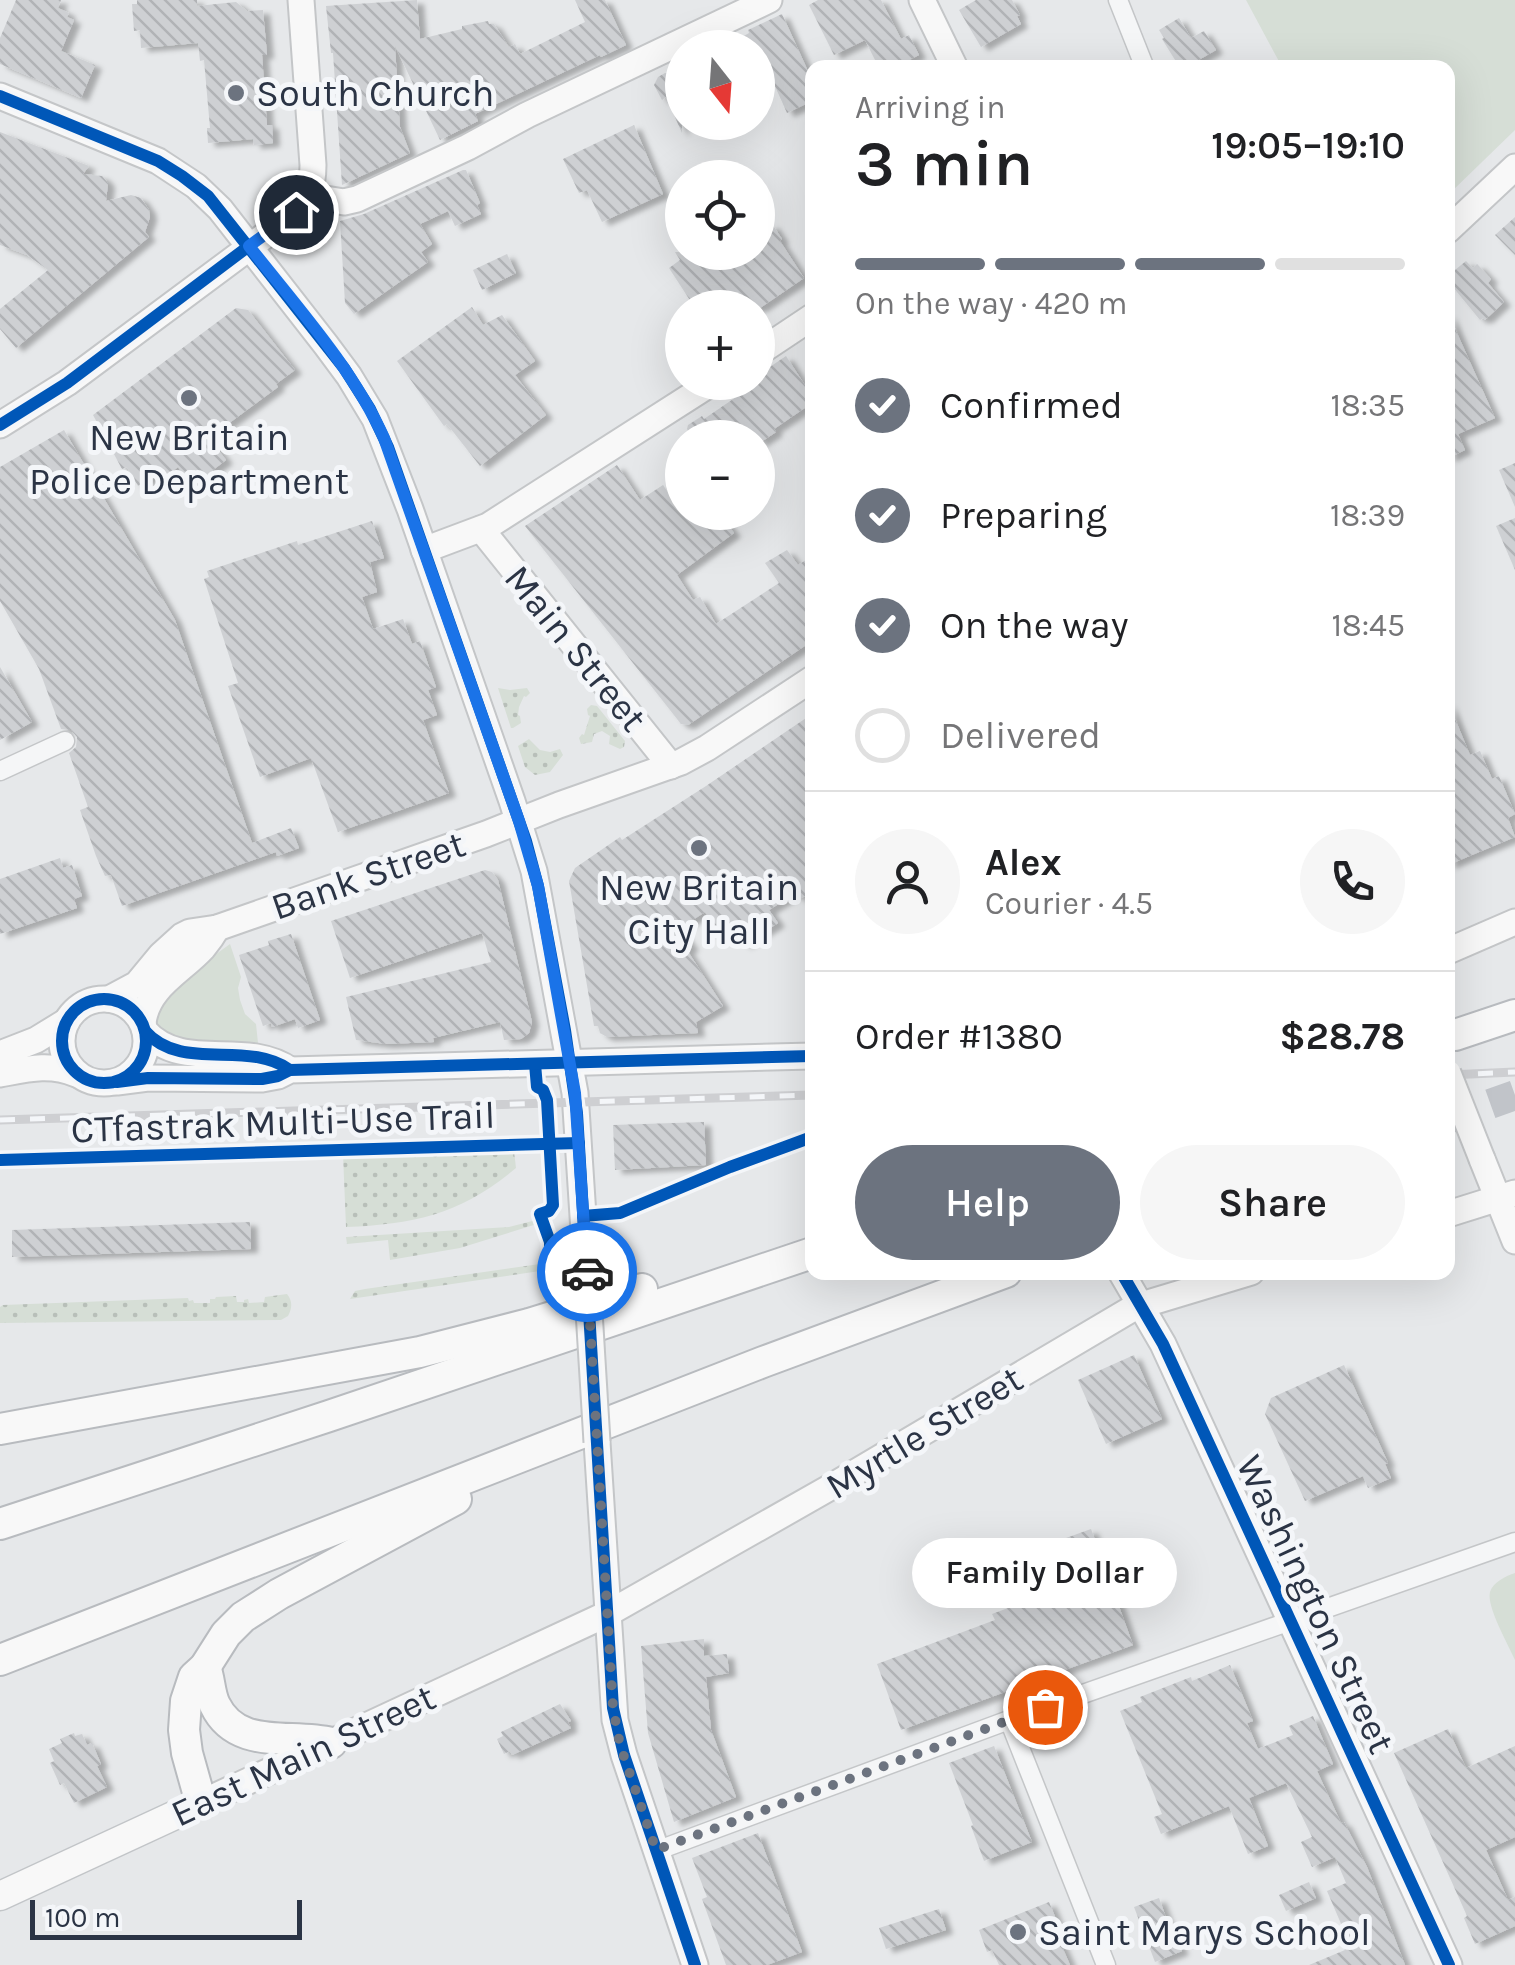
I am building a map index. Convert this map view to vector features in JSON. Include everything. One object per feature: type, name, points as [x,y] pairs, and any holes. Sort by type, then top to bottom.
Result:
[{"type":"highway","points":[[1455,1035],[1515,1015]]},
{"type":"highway","points":[[0,1524],[805,1254]]},
{"type":"highway","points":[[0,1429],[420,1352],[691,1274],[772,1266]]},
{"type":"highway","points":[[0,1660],[747,1368],[984,1280]]},
{"type":"highway","points":[[201,1803],[186,1752],[184,1716],[191,1683],[231,1627],[256,1608],[451,1502],[504,1464]]},
{"type":"highway","points":[[205,1667],[216,1707],[236,1729],[272,1739],[330,1743]]},
{"type":"main road","name":"East Main Street","points":[[0,1896],[201,1803]]},
{"type":"street","points":[[0,425],[67,384],[292,215],[308,196],[313,154],[301,0]]},
{"type":"street","points":[[308,196],[344,202],[357,200],[738,7],[769,0]]},
{"type":"street","points":[[922,0],[951,60]]},
{"type":"street","points":[[1118,0],[1142,60]]},
{"type":"street","name":"Main Street","points":[[0,96],[169,167],[211,200],[336,358],[384,438],[519,821],[538,886],[577,1113],[612,1694],[618,1732],[695,1965]]},
{"type":"street","points":[[1455,223],[1515,167]]},
{"type":"street","points":[[775,342],[805,322]]},
{"type":"street","points":[[424,550],[481,529],[684,400]]},
{"type":"street","name":"Main Street","points":[[481,529],[671,766]]},
{"type":"street","name":"Bank Street","points":[[108,999],[137,984],[161,955],[190,932],[218,928],[671,766],[700,752],[805,684]]},
{"type":"street","points":[[0,771],[65,742]]},
{"type":"street","points":[[1455,948],[1515,922]]},
{"type":"street","name":"Bank Street","points":[[144,1027],[148,1005],[158,989],[202,949],[218,928]]},
{"type":"street","points":[[76,1074],[62,1049],[67,1021],[86,1003],[108,999],[128,1006],[155,1041],[175,1051],[266,1059],[290,1070]]},
{"type":"street","points":[[0,1054],[36,1040],[67,1021]]},
{"type":"street","points":[[117,1082],[130,1075],[143,1060],[144,1027]]},
{"type":"street","points":[[0,1074],[58,1068],[97,1083],[148,1078],[262,1079],[290,1070],[805,1056]]},
{"type":"street","points":[[1455,1091],[1482,1159],[1506,1196],[1515,1240]]},
{"type":"street","points":[[1455,1212],[1506,1196]]},
{"type":"street","name":"Washington Street","points":[[1126,1280],[1163,1344],[1449,1965]]},
{"type":"street","name":"Myrtle Street","points":[[607,1614],[1140,1305],[1224,1280]]},
{"type":"street","points":[[656,1850],[1009,1720],[1515,1542]]},
{"type":"street","name":"East Main Street","points":[[201,1803],[607,1614]]},
{"type":"street","points":[[1009,1720],[1106,1965]]},
{"type":"shaded area","points":[[1246,0],[1515,0],[1515,130],[1455,188],[1455,60],[1278,60]]},
{"type":"shaded area","points":[[498,688],[527,688],[530,693],[519,707],[521,723],[513,728],[511,728]]},
{"type":"shaded area","points":[[591,705],[597,706],[625,741],[624,747],[609,744],[610,736],[602,731],[594,734],[592,742],[581,744],[579,738],[584,735]]},
{"type":"shaded area","points":[[529,739],[540,750],[560,749],[563,755],[550,772],[535,775],[525,767],[518,746]]},
{"type":"shaded area","points":[[230,944],[241,977],[240,1000],[245,1014],[256,1024],[258,1043],[174,1044],[155,1023],[155,1011],[183,978]]},
{"type":"shaded area","points":[[514,1151],[516,1168],[456,1206],[416,1219],[346,1227],[343,1154]]},
{"type":"shaded area","points":[[540,1219],[540,1223],[460,1248],[390,1260],[388,1240],[347,1244],[346,1237],[509,1227]]},
{"type":"shaded area","points":[[547,1263],[548,1276],[540,1271],[350,1299],[355,1291],[365,1289]]},
{"type":"shaded area","points":[[287,1294],[291,1308],[281,1320],[0,1323],[3,1305],[188,1298],[194,1303],[210,1303],[216,1297],[236,1296],[237,1302],[248,1299],[249,1303]]},
{"type":"shaded area","points":[[1515,1573],[1515,1660],[1495,1616],[1490,1592],[1494,1585]]},
{"type":"building","points":[[16,0],[61,0],[58,8],[74,20],[61,51],[95,65],[81,98],[0,64],[0,38]]},
{"type":"building","name":"South Church","points":[[137,0],[197,0],[197,6],[236,2],[247,11],[263,10],[267,125],[272,125],[273,143],[254,145],[253,139],[208,143],[204,60],[200,61],[198,43],[141,48],[140,30],[134,31],[132,4],[137,4]]},
{"type":"building","points":[[417,0],[420,39],[488,21],[509,47],[515,44],[520,54],[585,22],[575,0],[605,0],[626,45],[475,114],[478,121],[440,140],[395,46],[400,127],[410,153],[342,185],[326,6]]},
{"type":"building","points":[[818,0],[881,0],[901,39],[909,35],[919,55],[909,60],[875,60],[865,40],[834,55],[809,5]]},
{"type":"building","points":[[976,0],[1012,0],[1021,24],[981,47],[959,10]]},
{"type":"building","points":[[782,14],[805,65],[805,104],[787,113],[775,86],[775,30],[748,30]]},
{"type":"building","points":[[1179,18],[1191,38],[1204,31],[1216,50],[1198,60],[1175,60],[1159,30]]},
{"type":"building","points":[[665,73],[662,100],[654,85]]},
{"type":"building","points":[[634,125],[663,194],[602,222],[587,190],[579,193],[563,159]]},
{"type":"building","points":[[0,132],[89,166],[83,174],[102,176],[108,183],[106,201],[131,195],[141,198],[150,217],[145,232],[149,237],[16,348],[0,329],[0,309],[48,270],[27,255],[0,245]]},
{"type":"building","points":[[463,170],[480,203],[477,205],[481,214],[455,226],[448,211],[420,224],[432,244],[421,252],[428,262],[354,314],[345,303],[340,221]]},
{"type":"building","points":[[1515,217],[1515,255],[1495,235]]},
{"type":"building","points":[[775,228],[804,278],[775,298],[775,290],[683,290],[670,270],[775,270]]},
{"type":"building","points":[[507,254],[516,273],[482,290],[473,270]]},
{"type":"building","points":[[1466,261],[1473,268],[1477,264],[1504,302],[1480,320],[1455,290],[1455,270]]},
{"type":"building","points":[[472,307],[483,325],[502,315],[535,361],[515,375],[546,415],[480,466],[447,424],[444,426],[397,361]]},
{"type":"building","name":"New Britain Police Department","points":[[236,308],[248,310],[295,370],[209,438],[226,460],[192,486],[178,467],[161,480],[158,475],[138,486],[127,467],[122,469],[93,415]]},
{"type":"building","points":[[1455,329],[1495,418],[1458,434],[1465,450],[1455,455]]},
{"type":"building","points":[[786,356],[805,385],[805,408],[775,428],[775,420],[696,420],[702,416],[704,419],[732,400],[775,400],[775,363]]},
{"type":"building","points":[[64,430],[175,620],[252,843],[291,828],[299,848],[277,856],[276,852],[122,906],[111,875],[105,876],[80,810],[88,807],[69,753],[76,747],[77,737],[71,730],[61,729],[39,669],[0,601],[0,467]]},
{"type":"building","points":[[1515,463],[1515,507],[1499,470]]},
{"type":"building","points":[[617,465],[640,500],[663,485],[665,530],[734,533],[677,575],[693,600],[700,597],[716,624],[779,583],[765,563],[787,550],[798,565],[805,560],[805,646],[688,725],[681,724],[525,526]]},
{"type":"building","points":[[1515,518],[1515,570],[1496,526]]},
{"type":"building","points":[[372,521],[384,558],[370,562],[377,592],[362,597],[373,629],[403,619],[412,644],[420,641],[436,687],[428,690],[437,715],[423,720],[449,793],[338,832],[311,758],[260,777],[228,686],[238,683],[204,579],[209,577],[207,571]]},
{"type":"building","points":[[0,667],[32,722],[0,740]]},
{"type":"building","points":[[805,719],[805,896],[799,899],[796,893],[769,910],[778,923],[744,945],[735,932],[723,940],[705,912],[680,928],[692,947],[687,950],[723,1006],[696,1022],[698,1033],[607,1037],[594,1026],[569,881],[575,868]]},
{"type":"building","points":[[1455,719],[1470,755],[1480,751],[1492,779],[1499,776],[1515,814],[1508,818],[1515,837],[1455,862]]},
{"type":"building","points":[[60,858],[63,868],[72,865],[82,896],[74,899],[77,908],[0,934],[0,879]]},
{"type":"building","points":[[485,870],[498,880],[532,1022],[529,1033],[521,1039],[504,1040],[500,1022],[433,1038],[434,1042],[386,1044],[356,1040],[346,997],[491,962],[482,933],[350,978],[331,921]]},
{"type":"building","points":[[291,934],[320,1020],[298,1028],[295,1019],[263,1026],[239,955]]},
{"type":"building","points":[[704,1122],[706,1165],[615,1170],[613,1125]]},
{"type":"building","points":[[250,1222],[251,1249],[12,1257],[12,1230]]},
{"type":"building","points":[[1134,1355],[1162,1419],[1106,1444],[1078,1380]]},
{"type":"building","points":[[1344,1365],[1391,1478],[1368,1488],[1363,1476],[1305,1501],[1265,1414],[1271,1398]]},
{"type":"building","points":[[1091,1529],[1133,1645],[901,1730],[877,1664],[995,1620],[992,1614],[1043,1595],[1027,1552]]},
{"type":"building","points":[[704,1639],[704,1656],[727,1654],[729,1673],[706,1677],[711,1730],[736,1797],[674,1822],[648,1733],[641,1646]]},
{"type":"building","points":[[1230,1665],[1253,1721],[1247,1723],[1258,1749],[1293,1735],[1289,1726],[1313,1716],[1333,1764],[1317,1771],[1367,1867],[1405,1965],[1309,1965],[1345,1950],[1336,1929],[1342,1926],[1327,1891],[1346,1883],[1335,1857],[1312,1867],[1301,1842],[1312,1837],[1286,1783],[1249,1798],[1268,1846],[1248,1854],[1229,1806],[1161,1834],[1154,1817],[1162,1814],[1120,1711],[1142,1702],[1140,1697]]},
{"type":"building","points":[[560,1704],[571,1728],[512,1755],[510,1751],[504,1754],[497,1739],[503,1736],[501,1732]]},
{"type":"building","points":[[1448,1729],[1466,1768],[1515,1746],[1515,1837],[1486,1850],[1508,1900],[1515,1897],[1515,1926],[1475,1944],[1464,1918],[1467,1916],[1394,1753]]},
{"type":"building","points":[[74,1733],[82,1734],[87,1745],[92,1743],[107,1787],[74,1803],[64,1783],[60,1785],[50,1763],[54,1761],[49,1749]]},
{"type":"building","points":[[994,1746],[1032,1842],[984,1861],[949,1763]]},
{"type":"building","points":[[758,1833],[802,1952],[767,1965],[726,1965],[692,1858]]},
{"type":"building","points":[[1309,1882],[1316,1898],[1286,1911],[1279,1895]]},
{"type":"building","points":[[1159,1898],[1182,1951],[1155,1962],[1134,1907]]},
{"type":"building","name":"Saint Marys School","points":[[1049,1902],[1058,1924],[1053,1926],[1070,1965],[999,1965],[992,1950],[987,1952],[979,1930]]},
{"type":"building","points":[[939,1909],[946,1930],[886,1949],[879,1928]]},
{"type":"tunnel","points":[[1455,1116],[1515,1095]]},
{"type":"railway","points":[[1455,1075],[1515,1072]]},
{"type":"railway","points":[[0,1120],[805,1095]]},
{"type":"cycle path","points":[[0,96],[158,161],[208,196],[344,368],[388,447],[526,841],[538,886],[577,1113],[613,1708],[624,1755],[695,1965]]},
{"type":"cycle path","points":[[0,425],[67,383],[249,246]]},
{"type":"cycle path","points":[[96,999],[112,999],[128,1006],[139,1017],[146,1041],[143,1057],[134,1071],[112,1083],[96,1083],[80,1076],[69,1065],[62,1049],[62,1033],[69,1017],[80,1006],[96,999]]},
{"type":"cycle path","points":[[145,1031],[177,1050],[254,1057],[290,1070]]},
{"type":"cycle path","points":[[117,1082],[148,1078],[262,1079],[290,1070],[805,1056]]},
{"type":"cycle path","points":[[535,1064],[537,1087],[547,1100],[553,1205],[540,1214],[550,1252]]},
{"type":"cycle path","points":[[583,1216],[620,1213],[805,1140]]},
{"type":"cycle path","name":"CTfastrak Multi-Use Trail","points":[[0,1160],[579,1143]]},
{"type":"cycle path","points":[[1126,1280],[1163,1344],[1449,1965]]},
{"type":"way so far","points":[[587,1272],[613,1708],[620,1745],[656,1850],[1045,1707]]},
{"type":"place","name":"South Church","points":[[236,93]]},
{"type":"place","name":"New Britain Police Department","points":[[189,398]]},
{"type":"place","name":"New Britain City Hall","points":[[699,848]]},
{"type":"place","name":"Family Dollar","points":[[1045,1707]]},
{"type":"place","name":"Saint Marys School","points":[[1018,1932]]},
{"type":"route","points":[[296,212],[249,246],[349,376],[384,438],[534,871],[575,1093],[587,1272]]}]
